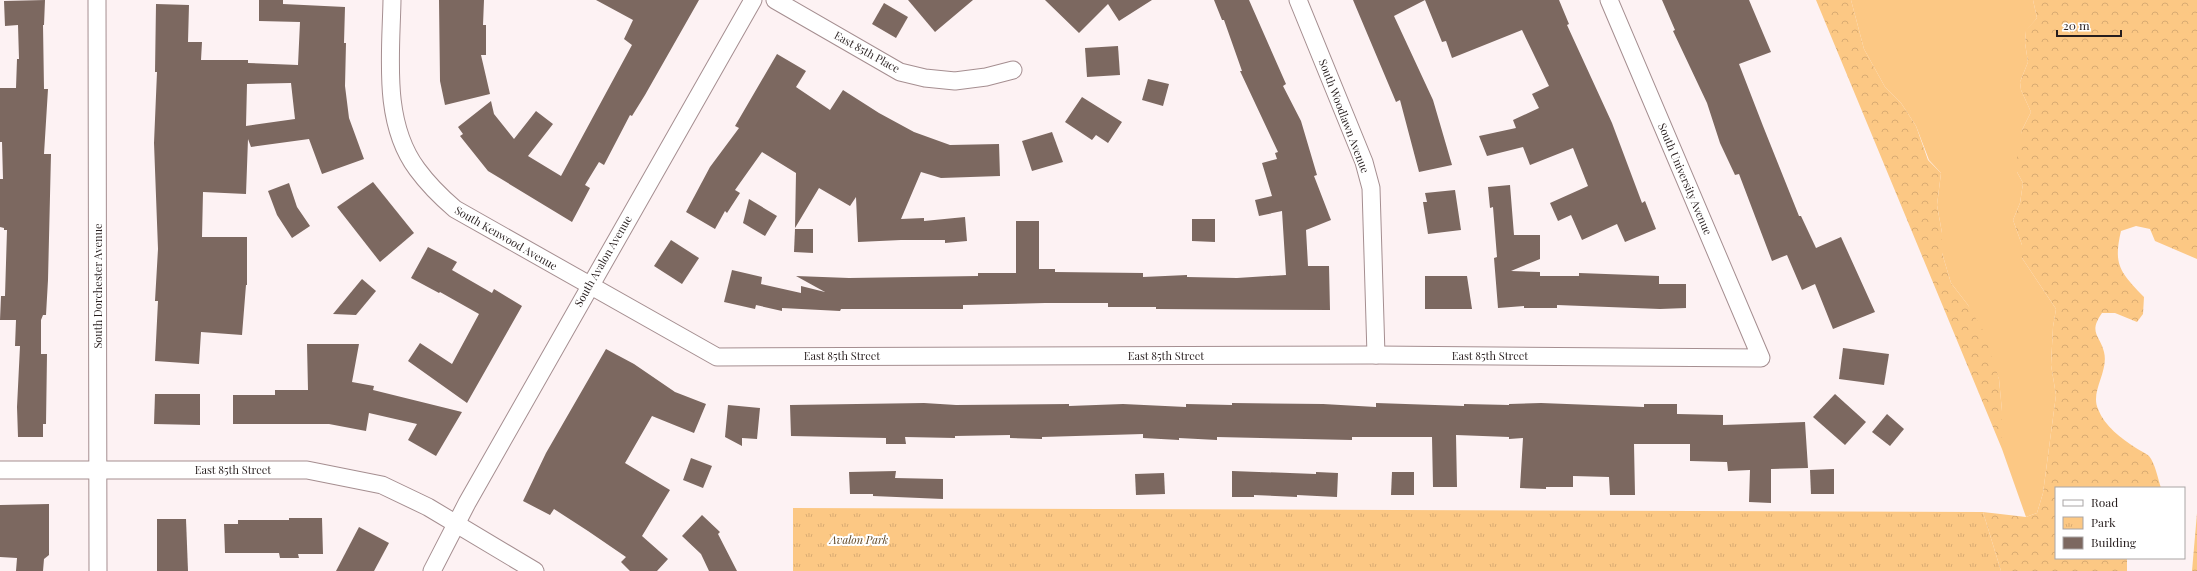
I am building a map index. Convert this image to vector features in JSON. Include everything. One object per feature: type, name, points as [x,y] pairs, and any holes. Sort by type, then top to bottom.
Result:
[{"type":"street","name":"South Dorchester Avenue","points":[[97,0],[98,571]]},
{"type":"street","name":"South Kenwood Avenue","points":[[392,0],[391,85],[394,113],[402,138],[416,168],[433,190],[455,209],[589,286]]},
{"type":"street","name":"South Avalon Avenue","points":[[456,523],[589,286],[754,0]]},
{"type":"street","name":"East 85th Place","points":[[775,0],[900,72],[925,78],[955,81],[986,77],[1013,70]]},
{"type":"street","name":"South Woodlawn Avenue","points":[[1298,0],[1364,162],[1371,188],[1376,355]]},
{"type":"street","name":"South University Avenue","points":[[1609,0],[1762,358]]},
{"type":"street","name":"East 85th Street","points":[[589,286],[716,357],[1376,355],[1762,358]]},
{"type":"street","name":"East 85th Street","points":[[0,470],[307,470],[382,485],[428,507],[535,571]]},
{"type":"street","points":[[432,571],[456,523]]},
{"type":"green space","points":[[1816,0],[1851,0],[1864,49],[1885,87],[1901,103],[1916,126],[1928,160],[1941,173],[1937,205],[1942,233],[1942,253],[1951,283],[1968,305],[1984,332],[1999,379],[2002,411],[2002,449]]},
{"type":"green space","points":[[1851,0],[2033,0],[2037,18],[2026,31],[2025,43],[2028,62],[2020,82],[2021,90],[2031,112],[2022,130],[2017,172],[2023,183],[2020,203],[2013,220],[2022,245],[2022,258],[2056,309],[2053,327],[2051,365],[2056,395],[2043,493],[2037,513],[2026,517],[2002,449],[2002,411],[1999,379],[1968,305],[1951,283],[1942,253],[1942,233],[1937,205],[1941,173],[1929,160],[1916,126],[1901,103],[1885,87],[1864,49]]},
{"type":"green space","points":[[2033,0],[2197,0],[2197,259],[2155,241],[2150,229],[2136,226],[2121,231],[2118,260],[2124,274],[2144,297],[2143,314],[2137,322],[2115,313],[2102,313],[2095,330],[2102,346],[2105,359],[2096,395],[2098,409],[2109,427],[2114,432],[2149,456],[2155,467],[2161,487],[2055,487],[2055,559],[2127,559],[2127,571],[2001,571],[1983,512],[2026,517],[2037,513],[2043,493],[2056,395],[2051,365],[2053,327],[2056,309],[2022,258],[2022,245],[2013,220],[2020,203],[2023,183],[2017,172],[2017,150],[2022,130],[2031,112],[2021,90],[2020,82],[2028,62],[2025,43],[2026,30],[2037,18]]},
{"type":"green space","name":"Avalon Park","points":[[793,508],[1983,512],[2001,571],[793,571]]},
{"type":"green space","points":[[2197,513],[2197,571],[2192,571]]},
{"type":"building","points":[[45,0],[43,25],[44,89],[48,89],[44,154],[51,154],[46,315],[43,315],[41,320],[41,354],[47,354],[46,424],[43,424],[43,437],[18,437],[17,407],[20,346],[15,346],[16,320],[0,320],[1,296],[5,296],[7,230],[0,227],[0,179],[3,179],[2,142],[0,142],[0,88],[16,88],[17,59],[19,59],[18,25],[5,26],[4,1]]},
{"type":"building","points":[[259,0],[283,0],[283,4],[345,7],[345,86],[349,118],[364,159],[322,174],[309,139],[251,147],[248,139],[246,194],[203,192],[202,237],[247,237],[247,285],[242,335],[201,332],[199,364],[155,361],[158,301],[155,301],[158,249],[154,143],[157,72],[155,72],[156,4],[189,5],[188,42],[202,42],[201,60],[248,60],[248,63],[298,65],[300,22],[259,21]],"holes":[[[291,83],[295,119],[246,126],[247,84]]]},
{"type":"building","points":[[439,0],[484,0],[483,25],[486,25],[486,55],[481,55],[490,94],[445,105],[440,81]]},
{"type":"building","points":[[596,0],[699,0],[645,95],[632,116],[630,115],[604,165],[599,162],[585,185],[590,188],[572,222],[488,171],[460,136],[463,134],[458,127],[491,101],[494,114],[514,139],[536,111],[553,124],[528,156],[561,176],[632,45],[624,39],[633,20]]},
{"type":"building","points":[[908,0],[973,0],[935,32]]},
{"type":"building","points":[[1045,0],[1152,0],[1119,21],[1108,4],[1079,33]]},
{"type":"building","points":[[1214,0],[1249,0],[1286,84],[1283,86],[1301,121],[1317,175],[1314,176],[1331,220],[1306,230],[1308,266],[1329,266],[1330,310],[1156,309],[1156,307],[1108,307],[1108,303],[1045,303],[963,305],[963,309],[841,309],[840,311],[782,308],[782,311],[756,305],[755,309],[724,302],[732,270],[762,277],[761,284],[801,293],[801,286],[825,292],[796,276],[849,278],[978,276],[978,273],[1016,273],[1016,221],[1039,221],[1039,269],[1055,269],[1055,272],[1143,273],[1143,277],[1187,275],[1187,277],[1237,278],[1286,275],[1282,211],[1259,216],[1255,200],[1272,196],[1262,163],[1277,159],[1275,153],[1278,152],[1240,71],[1242,71],[1224,20],[1222,20]]},
{"type":"building","points":[[1353,0],[1425,0],[1394,16],[1433,100],[1452,165],[1419,172],[1400,100],[1396,102]]},
{"type":"building","points":[[1425,0],[1559,0],[1569,24],[1567,25],[1612,123],[1642,203],[1645,201],[1656,229],[1625,242],[1617,224],[1582,240],[1571,215],[1558,221],[1550,203],[1588,186],[1573,148],[1530,165],[1523,147],[1487,156],[1479,136],[1516,128],[1513,120],[1539,108],[1532,94],[1549,86],[1522,30],[1452,58],[1446,41],[1442,42]]},
{"type":"building","points":[[1662,0],[1749,0],[1771,52],[1739,64],[1799,216],[1801,216],[1816,248],[1841,237],[1875,312],[1833,329],[1815,284],[1802,290],[1787,255],[1772,261],[1739,174],[1735,175],[1720,143],[1707,103],[1673,31],[1675,30]]},
{"type":"building","points":[[884,3],[908,17],[896,38],[872,24]]},
{"type":"building","points":[[1118,46],[1120,75],[1087,77],[1085,48]]},
{"type":"building","points":[[777,54],[806,71],[796,87],[830,110],[843,90],[879,113],[914,132],[950,145],[999,144],[1000,176],[941,178],[921,172],[901,219],[924,218],[924,221],[965,217],[967,241],[945,243],[945,240],[858,242],[856,197],[850,206],[819,188],[795,228],[796,173],[762,152],[735,190],[740,193],[727,213],[725,211],[715,229],[686,212],[710,167],[739,128],[735,126]]},
{"type":"building","points":[[1148,79],[1169,84],[1163,106],[1142,100]]},
{"type":"building","points":[[1082,97],[1122,122],[1108,143],[1096,135],[1092,140],[1065,122]]},
{"type":"building","points":[[1052,132],[1063,162],[1032,171],[1022,141]]},
{"type":"building","points":[[373,182],[414,233],[380,262],[337,207]]},
{"type":"building","points":[[289,183],[297,207],[310,226],[292,238],[277,215],[268,191]]},
{"type":"building","points":[[1510,185],[1514,235],[1540,235],[1540,259],[1511,271],[1540,272],[1540,276],[1579,276],[1579,273],[1659,276],[1659,284],[1686,284],[1686,308],[1660,309],[1557,305],[1557,308],[1524,308],[1524,306],[1498,308],[1494,258],[1497,257],[1493,207],[1490,208],[1488,187]]},
{"type":"building","points":[[1455,190],[1461,230],[1428,234],[1423,202],[1427,202],[1425,193]]},
{"type":"building","points":[[749,199],[777,216],[765,236],[743,223]]},
{"type":"building","points":[[1192,219],[1215,219],[1215,242],[1192,241]]},
{"type":"building","points":[[795,229],[813,229],[813,253],[794,252]]},
{"type":"building","points":[[671,240],[699,258],[682,284],[654,266]]},
{"type":"building","points":[[428,247],[457,262],[452,270],[492,293],[494,289],[522,306],[467,403],[408,361],[420,343],[452,364],[479,314],[411,278]]},
{"type":"building","points":[[1425,276],[1467,276],[1472,309],[1425,309]]},
{"type":"building","points":[[362,279],[376,291],[356,315],[333,314]]},
{"type":"building","points":[[307,344],[359,344],[352,382],[374,386],[373,390],[462,412],[436,456],[408,440],[417,424],[369,413],[366,431],[329,424],[233,424],[233,395],[275,395],[275,390],[308,390]]},
{"type":"building","points":[[1843,348],[1889,354],[1884,385],[1839,379]]},
{"type":"building","points":[[606,349],[634,364],[675,392],[706,404],[694,433],[652,416],[625,463],[670,490],[642,536],[668,559],[657,571],[630,571],[621,562],[626,557],[588,531],[554,509],[550,515],[523,501],[546,453]]},
{"type":"building","points":[[155,394],[200,394],[200,425],[154,424]]},
{"type":"building","points":[[1835,394],[1866,422],[1845,445],[1813,417]]},
{"type":"building","points":[[924,403],[956,405],[1069,404],[1069,406],[1123,404],[1186,407],[1186,404],[1232,405],[1232,403],[1323,404],[1376,407],[1376,403],[1464,406],[1464,404],[1509,405],[1541,403],[1644,407],[1644,404],[1677,404],[1677,414],[1723,415],[1723,425],[1805,422],[1808,468],[1771,469],[1771,503],[1749,502],[1750,470],[1728,471],[1727,462],[1690,461],[1690,444],[1634,444],[1635,495],[1610,495],[1609,477],[1573,476],[1573,487],[1546,487],[1546,489],[1520,488],[1523,438],[1509,439],[1509,437],[1456,435],[1457,487],[1433,487],[1432,437],[1352,437],[1352,440],[1217,437],[1217,440],[1179,438],[1179,440],[1143,438],[1143,434],[1042,437],[1042,439],[1010,438],[1010,435],[955,436],[955,438],[905,437],[906,444],[886,444],[886,438],[791,436],[790,405]]},
{"type":"building","points":[[728,405],[760,408],[757,439],[742,438],[742,446],[725,437]]},
{"type":"building","points":[[1887,414],[1904,429],[1890,446],[1872,432]]},
{"type":"building","points":[[691,458],[712,466],[703,488],[683,480]]},
{"type":"building","points":[[1834,469],[1834,494],[1811,494],[1810,470]]},
{"type":"building","points":[[896,471],[895,478],[943,479],[943,499],[873,496],[873,494],[850,494],[849,472]]},
{"type":"building","points":[[1232,471],[1316,474],[1316,472],[1338,473],[1337,497],[1254,495],[1254,497],[1232,497]]},
{"type":"building","points":[[1392,472],[1414,472],[1414,495],[1391,495]]},
{"type":"building","points":[[1164,473],[1165,494],[1136,495],[1135,474]]},
{"type":"building","points":[[49,504],[49,555],[44,559],[43,571],[16,571],[17,558],[0,557],[0,505]]},
{"type":"building","points":[[702,515],[720,532],[718,534],[737,571],[709,571],[701,554],[682,536]]},
{"type":"building","points":[[289,518],[322,518],[323,554],[298,554],[299,558],[280,558],[279,553],[225,553],[224,524],[238,524],[238,520],[289,520]]},
{"type":"building","points":[[157,519],[186,519],[188,571],[157,571]]},
{"type":"building","points":[[359,527],[389,543],[374,571],[336,571]]}]
